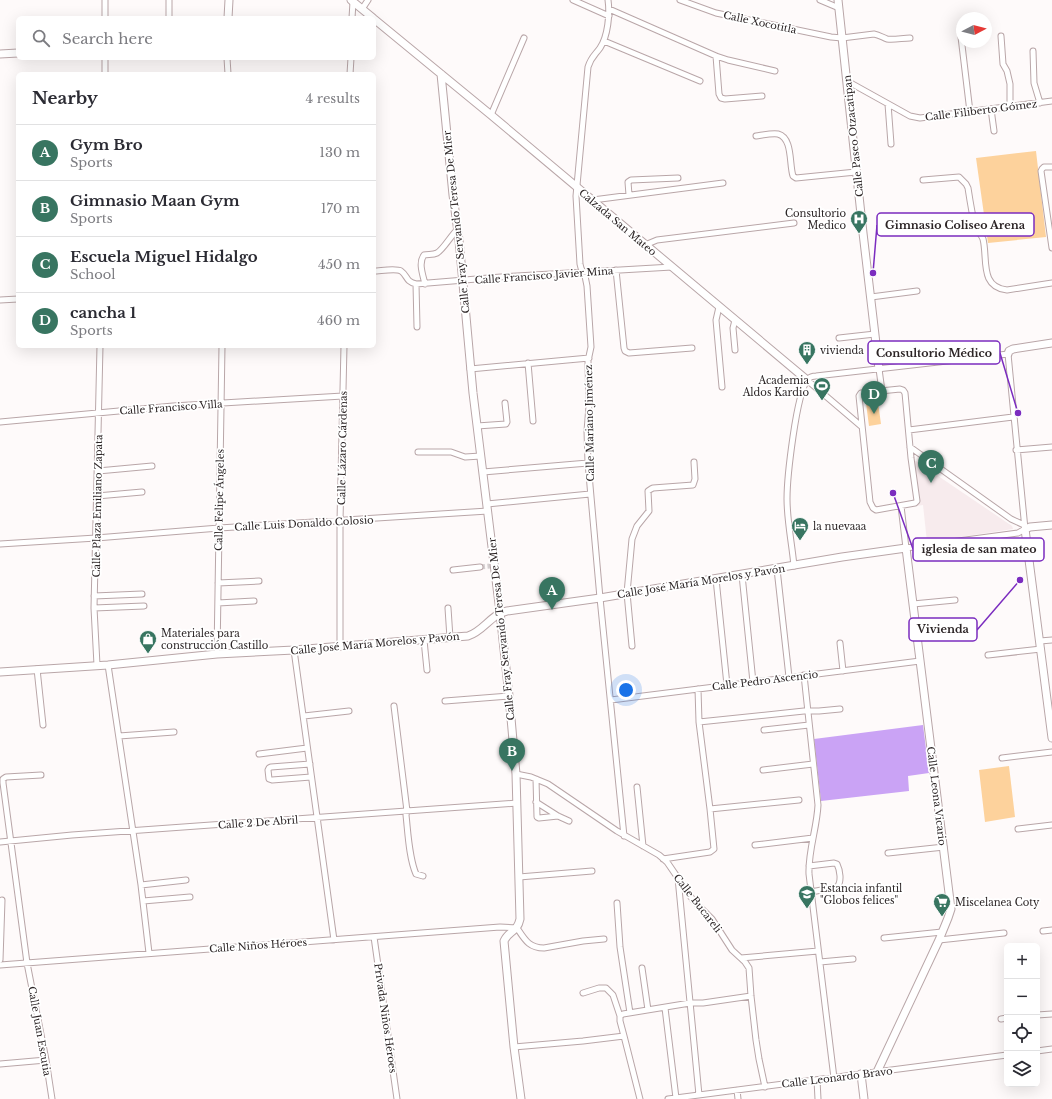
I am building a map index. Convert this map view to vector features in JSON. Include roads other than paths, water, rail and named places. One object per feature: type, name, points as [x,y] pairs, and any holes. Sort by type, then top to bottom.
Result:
[{"type":"main road","points":[[228,16],[229,0]]},
{"type":"main road","name":"Calle Paseo Otzacatipan","points":[[838,0],[879,369]]},
{"type":"main road","name":"Calzada San Mateo","points":[[352,1],[371,16]]},
{"type":"main road","name":"Calzada San Mateo","points":[[376,20],[807,380]]},
{"type":"main road","points":[[0,54],[16,53]]},
{"type":"main road","name":"Calle Fray Servando Teresa De Mier","points":[[442,74],[453,195],[458,229],[470,369],[488,507],[492,566],[500,612],[516,774],[520,919],[517,928]]},
{"type":"main road","points":[[1008,354],[1009,351],[1014,349],[1052,343]]},
{"type":"main road","points":[[1052,525],[1024,528],[1041,649],[1049,687],[1052,738]]},
{"type":"main road","name":"Calle José María Morelos y Pavón","points":[[0,672],[108,665],[217,654],[294,650],[468,636],[477,632],[500,612],[600,598],[906,548]]},
{"type":"main road","name":"Calle Leona Vicario","points":[[877,1072],[939,940],[951,909],[906,548]]},
{"type":"main road","points":[[517,928],[506,937],[504,941],[514,1047],[521,1099]]},
{"type":"main road","points":[[861,1074],[864,1099]]},
{"type":"street","points":[[105,0],[105,16]]},
{"type":"street","points":[[169,0],[169,16]]},
{"type":"street","points":[[362,9],[368,0]]},
{"type":"street","points":[[573,0],[609,16]]},
{"type":"street","points":[[608,0],[609,16],[604,41],[700,81]]},
{"type":"street","name":"Calle Xocotitla","points":[[680,0],[732,17],[831,37],[842,38],[874,34],[890,39],[910,38]]},
{"type":"street","points":[[820,0],[839,8]]},
{"type":"street","points":[[352,1],[352,16]]},
{"type":"street","points":[[609,9],[716,56],[775,71]]},
{"type":"street","points":[[1001,36],[1003,64],[1009,77],[1010,84],[1010,107]]},
{"type":"street","points":[[491,115],[524,38]]},
{"type":"street","name":"Calle Mariano Jiménez","points":[[604,41],[599,50],[591,58],[588,67],[576,203],[580,264],[587,281],[591,347],[588,358],[589,406],[587,437],[590,494],[624,836]]},
{"type":"street","points":[[961,48],[970,112]]},
{"type":"street","points":[[1033,51],[1034,83],[1040,103]]},
{"type":"street","points":[[716,56],[719,94],[721,98],[762,96]]},
{"type":"street","points":[[105,60],[105,72]]},
{"type":"street","points":[[227,60],[228,72]]},
{"type":"street","points":[[350,72],[351,60]]},
{"type":"street","name":"Calle Filiberto Gómez","points":[[847,81],[910,116],[920,118],[1052,101]]},
{"type":"street","points":[[888,104],[891,144]]},
{"type":"street","points":[[991,109],[994,131]]},
{"type":"street","points":[[756,136],[777,134],[786,138],[793,176],[796,178],[856,172]]},
{"type":"street","points":[[1052,166],[1044,167],[1041,171],[1052,248]]},
{"type":"street","points":[[923,180],[959,177],[966,184],[976,227],[982,238],[986,271],[993,285],[1003,290],[1008,290],[1052,283]]},
{"type":"street","points":[[629,195],[628,182],[631,180],[678,178]]},
{"type":"street","points":[[593,200],[723,183]]},
{"type":"street","points":[[645,245],[657,240],[794,223]]},
{"type":"street","points":[[425,284],[421,263],[422,258],[424,255],[435,254],[439,251],[452,234],[458,229]]},
{"type":"street","name":"Calle Francisco Javier Mina","points":[[416,284],[672,267]]},
{"type":"street","points":[[376,271],[398,270],[402,272],[411,283],[416,284],[417,327]]},
{"type":"street","points":[[616,270],[625,351],[629,353],[692,348]]},
{"type":"street","points":[[871,297],[917,291]]},
{"type":"street","points":[[0,300],[16,299]]},
{"type":"street","points":[[719,307],[716,320],[722,387]]},
{"type":"street","points":[[735,320],[733,324],[735,350]]},
{"type":"street","points":[[839,338],[875,334]]},
{"type":"street","name":"Calle Plaza Emiliano Zapata","points":[[97,665],[94,596],[100,348]]},
{"type":"street","name":"Calle Felipe Ángeles","points":[[217,654],[222,348]]},
{"type":"street","name":"Calle Lázaro Cárdenas","points":[[340,646],[340,521],[344,348]]},
{"type":"street","points":[[794,566],[787,506],[788,489],[796,418],[807,380],[812,376],[1008,354],[1024,528]]},
{"type":"street","points":[[470,369],[588,358]]},
{"type":"street","points":[[528,363],[533,421]]},
{"type":"street","name":"Calle Paseo Otzacatipan","points":[[879,369],[882,391]]},
{"type":"street","name":"Calzada San Mateo","points":[[807,380],[861,426]]},
{"type":"street","points":[[900,389],[904,391],[917,501],[915,503],[878,510],[871,506],[861,426],[859,395],[861,393],[882,391],[900,389]]},
{"type":"street","name":"Calle Francisco Villa","points":[[0,422],[173,406],[343,396]]},
{"type":"street","points":[[477,426],[506,424],[505,403]]},
{"type":"street","points":[[909,430],[1013,417]]},
{"type":"street","points":[[910,447],[1024,528]]},
{"type":"street","points":[[1016,450],[1052,448]]},
{"type":"street","points":[[418,452],[451,452],[465,457],[481,456]]},
{"type":"street","points":[[632,646],[627,593],[632,539],[637,526],[649,511],[648,491],[653,488],[692,485],[695,479],[694,462]]},
{"type":"street","points":[[483,472],[588,463]]},
{"type":"street","points":[[98,471],[152,466]]},
{"type":"street","points":[[97,496],[142,492]]},
{"type":"street","name":"Calle Luis Donaldo Colosio","points":[[0,544],[340,521],[488,507],[590,494]]},
{"type":"street","name":"Calle Leona Vicario","points":[[901,506],[906,548]]},
{"type":"street","name":"Calle José María Morelos y Pavón","points":[[906,548],[1018,533],[1024,528]]},
{"type":"street","points":[[453,570],[480,567]]},
{"type":"street","points":[[777,569],[789,677]]},
{"type":"street","points":[[742,574],[753,682]]},
{"type":"street","points":[[716,579],[727,685]]},
{"type":"street","points":[[218,583],[259,581]]},
{"type":"street","points":[[94,596],[142,594]]},
{"type":"street","points":[[913,604],[955,600]]},
{"type":"street","points":[[218,603],[254,601]]},
{"type":"street","points":[[94,608],[144,606]]},
{"type":"street","points":[[448,608],[450,638]]},
{"type":"street","points":[[424,640],[427,670]]},
{"type":"street","points":[[1040,641],[1052,640]]},
{"type":"street","points":[[840,643],[843,671]]},
{"type":"street","points":[[988,655],[1041,649]]},
{"type":"street","points":[[294,650],[334,940]]},
{"type":"street","name":"Calle Pedro Ascencio","points":[[610,700],[920,661]]},
{"type":"street","points":[[108,665],[141,885],[149,953]]},
{"type":"street","points":[[37,669],[43,725]]},
{"type":"street","points":[[804,675],[818,805],[809,866],[834,1078]]},
{"type":"street","points":[[663,859],[710,852],[713,850],[714,846],[699,722],[698,689]]},
{"type":"street","points":[[445,701],[509,696]]},
{"type":"street","points":[[394,706],[407,811],[406,815],[414,869],[416,874],[423,876]]},
{"type":"street","points":[[699,722],[840,709]]},
{"type":"street","points":[[304,716],[350,711]]},
{"type":"street","points":[[764,730],[809,725]]},
{"type":"street","points":[[119,736],[174,732]]},
{"type":"street","points":[[259,754],[308,748]]},
{"type":"street","points":[[1002,758],[1052,752]]},
{"type":"street","points":[[310,764],[271,767],[268,770],[269,779],[312,778]]},
{"type":"street","points":[[763,770],[813,764]]},
{"type":"street","name":"Calle Bucareli","points":[[516,774],[531,777],[548,784],[624,836],[667,862],[693,900],[712,919],[732,950],[750,968],[751,996],[759,1059],[765,1086]]},
{"type":"street","points":[[2,781],[6,777],[41,775]]},
{"type":"street","points":[[536,779],[537,817],[558,816]]},
{"type":"street","name":"Calle Juan Escutia","points":[[2,781],[27,963],[52,1099]]},
{"type":"street","points":[[637,787],[642,846]]},
{"type":"street","points":[[710,809],[799,800]]},
{"type":"street","points":[[536,802],[558,816],[570,821]]},
{"type":"street","name":"Calle 2 De Abril","points":[[0,842],[10,840],[517,803]]},
{"type":"street","points":[[1018,829],[1052,825]]},
{"type":"street","points":[[754,845],[813,838]]},
{"type":"street","points":[[888,853],[944,847]]},
{"type":"street","points":[[809,866],[834,863],[839,866],[840,885],[837,887],[811,892]]},
{"type":"street","points":[[519,877],[592,871]]},
{"type":"street","points":[[678,877],[699,1095]]},
{"type":"street","points":[[141,885],[186,880]]},
{"type":"street","points":[[143,902],[190,897]]},
{"type":"street","points":[[0,960],[2,900]]},
{"type":"street","points":[[617,903],[620,948],[630,1013]]},
{"type":"street","name":"Calle Niños Héroes","points":[[0,964],[374,937],[476,928],[517,928]]},
{"type":"street","points":[[517,928],[526,942],[539,948],[604,939]]},
{"type":"street","points":[[1043,931],[1052,930]]},
{"type":"street","points":[[884,938],[942,932]]},
{"type":"street","points":[[939,940],[1004,933]]},
{"type":"street","name":"Privada Niños Héroes","points":[[374,937],[397,1099]]},
{"type":"street","points":[[741,958],[818,951]]},
{"type":"street","points":[[820,962],[853,960]]},
{"type":"street","points":[[642,968],[648,1010]]},
{"type":"street","points":[[583,993],[599,988],[606,988],[613,995],[620,1016],[640,1099]]},
{"type":"street","points":[[620,1016],[623,1014],[648,1010],[751,996]]},
{"type":"street","points":[[665,1008],[676,1098]]},
{"type":"street","points":[[1040,1015],[1052,1014]]},
{"type":"street","points":[[514,1047],[583,1042],[624,1036]]},
{"type":"street","points":[[1040,1051],[1052,1049]]},
{"type":"street","name":"Calle Leonardo Bravo","points":[[668,1099],[1004,1055]]},
{"type":"street","points":[[0,1064],[46,1060]]},
{"type":"street","points":[[816,1080],[818,1099]]},
{"type":"street","points":[[737,1090],[738,1099]]},
{"type":"tunnel","points":[[480,567],[490,566]]},
{"type":"place","name":"Consultorio Medico","points":[[859,234]]},
{"type":"place","name":"Gimnasio Coliseo Arena","points":[[873,273]]},
{"type":"place","name":"vivienda","points":[[807,365]]},
{"type":"place","name":"Academia Aldos Kardio","points":[[822,401]]},
{"type":"place","name":"Consultorio Médico","points":[[1018,413]]},
{"type":"place","name":"cancha 1","points":[[874,414]]},
{"type":"place","name":"Escuela Miguel Hidalgo","points":[[931,483]]},
{"type":"place","name":"iglesia de san mateo","points":[[893,493]]},
{"type":"place","name":"la nuevaaa","points":[[800,541]]},
{"type":"place","name":"Vivienda","points":[[1020,580]]},
{"type":"place","name":"Gym Bro","points":[[552,610]]},
{"type":"place","name":"Materiales para construcción Castillo","points":[[148,654]]},
{"type":"place","name":"Gimnasio Maan Gym","points":[[512,771]]},
{"type":"place","name":"Estancia infantil \"Globos felices\"","points":[[807,909]]},
{"type":"place","name":"Miscelanea Coty","points":[[942,917]]}]
